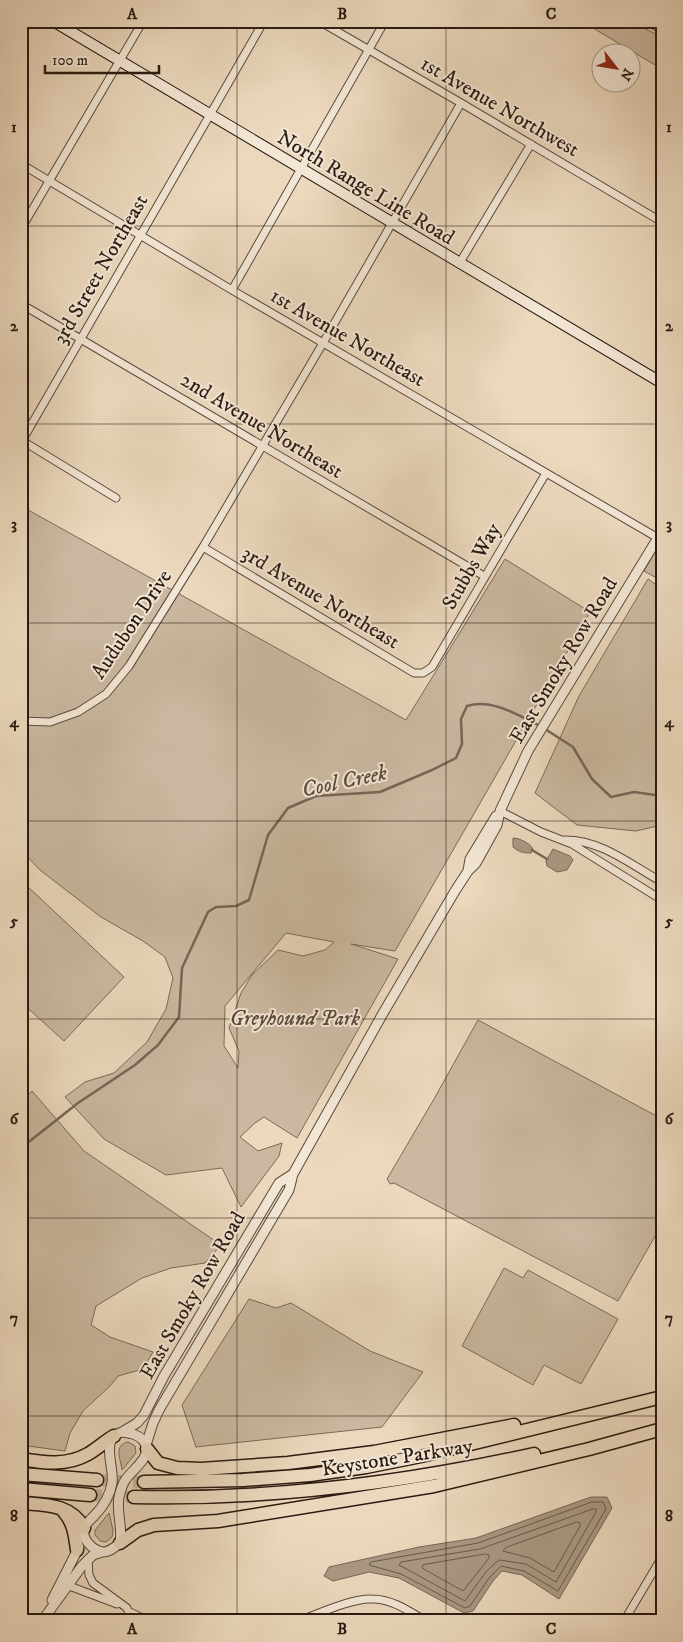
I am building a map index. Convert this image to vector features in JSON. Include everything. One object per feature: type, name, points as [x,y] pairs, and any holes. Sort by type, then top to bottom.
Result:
[{"type":"highway","name":"Keystone Parkway","points":[[144,1482],[243,1480],[310,1475],[366,1467],[430,1454],[662,1397]]},
{"type":"highway","points":[[147,1447],[158,1463],[177,1468],[201,1469],[288,1463],[374,1452],[541,1419],[624,1406]]},
{"type":"highway","name":"Keystone Parkway","points":[[134,1497],[188,1498],[271,1494],[408,1478],[530,1455],[662,1424]]},
{"type":"highway","points":[[120,1543],[138,1530],[149,1526],[218,1521],[434,1486],[589,1449],[662,1429]]},
{"type":"highway","points":[[21,1459],[46,1462],[72,1461],[90,1453],[118,1434]]},
{"type":"highway","points":[[21,1474],[98,1480]]},
{"type":"highway","points":[[21,1489],[90,1495]]},
{"type":"highway","points":[[21,1503],[59,1507],[76,1516],[84,1532]]},
{"type":"highway","points":[[59,1507],[71,1521],[78,1550]]},
{"type":"main road","name":"North Range Line Road","points":[[53,21],[300,170],[662,383]]},
{"type":"street","points":[[21,228],[143,21]]},
{"type":"street","name":"3rd Street Northeast","points":[[22,441],[264,21]]},
{"type":"street","name":"1st Avenue Northwest","points":[[319,21],[661,221]]},
{"type":"street","points":[[232,290],[386,21]]},
{"type":"street","name":"Audubon Drive","points":[[21,721],[50,722],[78,712],[106,694],[129,666],[203,547],[461,103]]},
{"type":"street","points":[[459,264],[530,144]]},
{"type":"street","name":"1st Avenue Northeast","points":[[21,164],[232,290],[546,473],[660,535]]},
{"type":"street","name":"2nd Avenue Northeast","points":[[21,304],[484,576]]},
{"type":"street","points":[[22,441],[116,498]]},
{"type":"street","name":"Stubbs Way","points":[[423,673],[432,667],[546,473]]},
{"type":"street","name":"East Smoky Row Road","points":[[120,1543],[121,1531],[118,1504],[121,1490],[127,1477],[142,1460],[159,1410],[289,1190],[292,1174],[382,1015],[468,871],[478,859],[496,825],[500,811],[528,751],[660,535]]},
{"type":"street","name":"3rd Avenue Northeast","points":[[203,547],[414,673],[423,673]]},
{"type":"street","points":[[500,811],[519,822],[572,844],[662,900]]},
{"type":"street","points":[[563,840],[586,841],[601,847],[662,882]]},
{"type":"street","name":"East Smoky Row Road","points":[[118,1434],[137,1423],[144,1415],[172,1363],[279,1183],[292,1174]]},
{"type":"street","points":[[67,1586],[84,1532],[104,1505],[109,1494],[113,1478],[109,1451],[111,1440],[118,1434],[136,1435],[147,1447]]},
{"type":"street","points":[[84,1532],[92,1547],[102,1552]]},
{"type":"street","points":[[42,1621],[52,1600],[67,1586],[88,1559],[120,1543]]},
{"type":"street","points":[[624,1621],[662,1557]]},
{"type":"street","points":[[88,1559],[89,1575],[93,1583],[127,1608],[128,1611],[148,1621]]},
{"type":"street","points":[[67,1586],[127,1608]]},
{"type":"street","points":[[298,1621],[352,1602],[372,1598],[402,1607],[426,1621]]},
{"type":"green space","points":[[581,21],[632,21],[662,37],[662,69],[640,56],[640,42],[616,42]]},
{"type":"green space","name":"Greyhound Park","points":[[21,506],[406,720],[505,559],[590,612],[395,951],[351,944],[398,959],[297,1138],[264,1117],[240,1137],[258,1151],[282,1143],[279,1156],[241,1207],[222,1168],[166,1175],[104,1139],[65,1097],[85,1082],[114,1073],[147,1042],[166,1009],[173,978],[165,957],[143,941],[101,917],[40,870],[21,850]],"holes":[[[286,933],[334,942],[325,950],[303,956],[278,950],[252,975],[241,993],[229,1028],[239,1051],[238,1068],[224,1046],[225,1006]]]},
{"type":"green space","points":[[662,540],[662,581],[644,571]]},
{"type":"green space","points":[[648,579],[662,589],[662,825],[636,831],[577,825],[535,793],[579,696]]},
{"type":"green space","points":[[25,884],[124,977],[64,1041],[21,1002],[21,887]]},
{"type":"green space","points":[[478,1020],[662,1119],[662,1224],[618,1301],[394,1183],[390,1184],[387,1179]]},
{"type":"green space","points":[[32,1091],[84,1151],[221,1245],[205,1263],[171,1268],[142,1278],[96,1306],[91,1325],[110,1337],[153,1352],[143,1369],[118,1376],[83,1411],[70,1433],[65,1451],[21,1445],[21,1102]]},
{"type":"green space","points":[[504,1268],[523,1278],[528,1270],[618,1319],[581,1384],[544,1365],[533,1385],[462,1346]]},
{"type":"green space","points":[[249,1299],[276,1308],[291,1303],[370,1351],[423,1372],[382,1427],[196,1447],[182,1405]]},
{"type":"green space","points":[[128,1442],[135,1446],[136,1453],[122,1470],[119,1450],[123,1444]]},
{"type":"green space","points":[[109,1513],[113,1530],[112,1537],[106,1542],[100,1541],[95,1535],[95,1530]]},
{"type":"water","points":[[635,21],[662,21],[662,30],[660,33]]},
{"type":"water","points":[[513,838],[529,845],[533,849],[531,853],[521,852],[513,847]]},
{"type":"water","points":[[553,849],[570,856],[573,860],[567,870],[557,872],[547,866],[546,861]]},
{"type":"water","points":[[591,1497],[607,1497],[612,1508],[559,1599],[522,1575],[502,1571],[473,1611],[464,1613],[399,1578],[369,1572],[333,1581],[324,1576],[329,1567],[419,1547],[476,1538]]},
{"type":"waterway","name":"Cool Creek","points":[[21,1148],[78,1103],[135,1065],[158,1045],[179,1017],[182,968],[208,912],[216,907],[236,906],[249,900],[268,835],[288,808],[316,796],[380,792],[456,758],[462,744],[461,719],[467,706],[476,704],[495,706],[540,726]]},
{"type":"waterway","name":"Cool Creek","points":[[545,729],[573,747],[592,779],[611,797],[634,792],[662,796]]},
{"type":"waterway","points":[[532,850],[547,859]]},
{"type":"tunnel","points":[[97,1480],[144,1482]]},
{"type":"tunnel","points":[[90,1495],[134,1497]]}]
